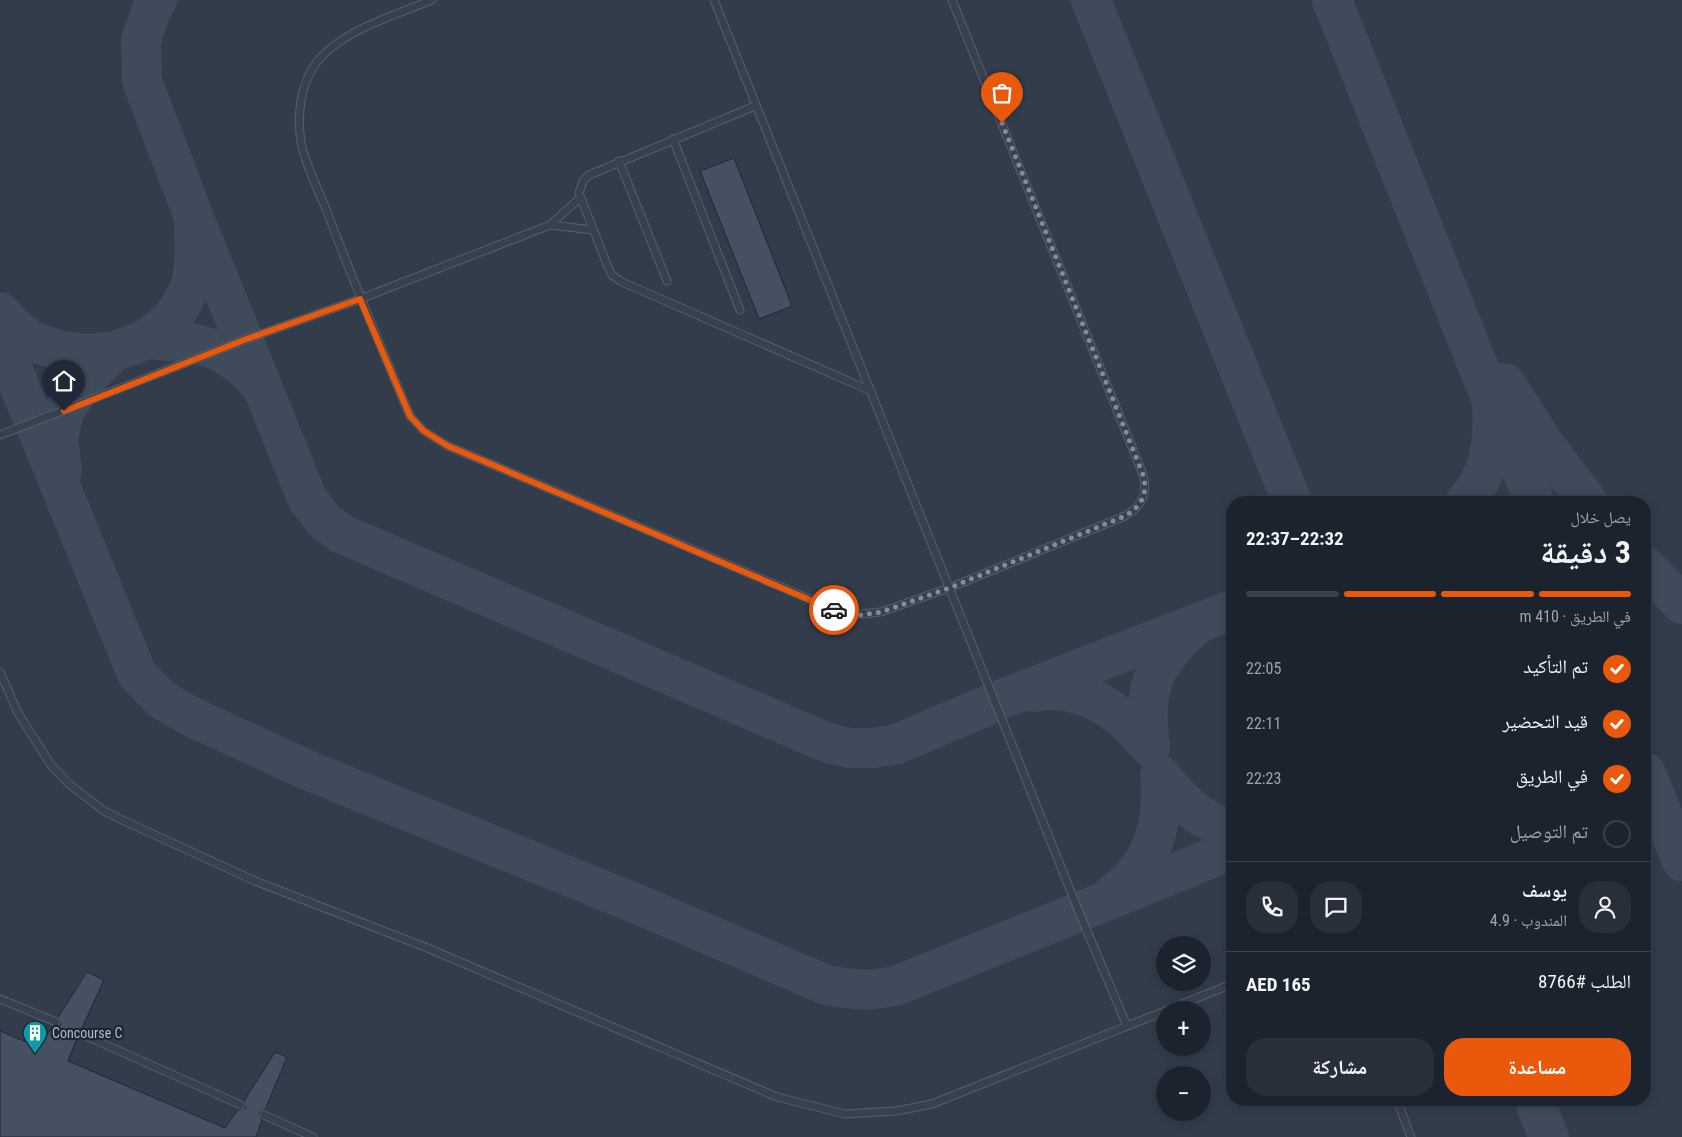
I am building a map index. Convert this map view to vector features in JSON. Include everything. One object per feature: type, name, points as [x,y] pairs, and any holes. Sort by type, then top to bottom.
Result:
[{"type":"lane","points":[[432,0],[381,20],[337,44],[317,61],[307,80],[301,98],[301,143],[360,299],[410,416],[424,431],[448,446],[840,612],[871,614],[949,588],[1125,516],[1139,506],[1146,489],[1142,472],[952,0]]},
{"type":"lane","points":[[714,0],[949,588],[1127,1026]]},
{"type":"lane","points":[[755,106],[589,175],[579,188],[580,198],[608,267],[612,275],[622,282],[871,391]]},
{"type":"lane","points":[[674,139],[740,310]]},
{"type":"lane","points":[[619,162],[667,281]]},
{"type":"lane","points":[[0,435],[244,340],[360,299],[550,225],[580,198]]},
{"type":"lane","points":[[550,225],[593,230]]},
{"type":"lane","points":[[0,672],[18,713],[41,752],[64,780],[104,811],[255,881],[424,947],[777,1097],[845,1114],[868,1114],[918,1107],[942,1100],[1156,1014]]},
{"type":"lane","points":[[1189,1001],[1226,986]]},
{"type":"lane","points":[[0,998],[56,1022]]},
{"type":"lane","points":[[79,1033],[241,1105]]},
{"type":"lane","points":[[1398,1106],[1411,1137]]},
{"type":"lane","points":[[264,1115],[313,1137]]},
{"type":"shaded area","points":[[0,0],[1682,0],[1682,1137],[0,1137]]},
{"type":"building","points":[[734,158],[792,306],[759,319],[700,171]]},
{"type":"building","name":"Concourse C","points":[[87,972],[104,980],[82,1028],[74,1030],[77,1038],[68,1061],[225,1128],[238,1110],[246,1108],[244,1101],[275,1052],[287,1057],[265,1110],[259,1113],[262,1120],[256,1137],[0,1137],[0,1031],[38,1047],[53,1026],[57,1027],[61,1024],[58,1017]]},
{"type":"taxiway","points":[[157,0],[141,40],[142,81],[193,215],[307,498],[324,521],[342,534],[828,743],[849,748],[874,748],[897,744],[1007,697],[1226,612]]},
{"type":"taxiway","points":[[1091,0],[1290,496]]},
{"type":"taxiway","points":[[1332,0],[1492,401],[1532,496]]},
{"type":"taxiway","points":[[0,312],[29,339],[52,348],[72,352],[93,353],[113,351],[132,345],[150,336],[166,324],[179,308],[189,289],[193,275],[194,229]]},
{"type":"taxiway","points":[[0,338],[137,674],[161,699],[192,717],[307,770],[637,904],[824,984],[852,989],[879,989],[898,985],[1226,852]]},
{"type":"taxiway","points":[[62,471],[58,440],[64,411],[88,377],[113,352],[148,339],[192,343],[218,350],[243,367],[255,380]]},
{"type":"taxiway","points":[[1505,383],[1544,444],[1583,496]]},
{"type":"taxiway","points":[[1470,496],[1480,481],[1488,459],[1492,435],[1492,410]]},
{"type":"taxiway","points":[[1651,572],[1682,604]]},
{"type":"taxiway","points":[[1033,692],[1051,690],[1068,692],[1099,702],[1126,722],[1150,747],[1148,711],[1149,695],[1153,681],[1158,668],[1167,655],[1192,629]]},
{"type":"taxiway","points":[[1160,775],[1191,809],[1210,821],[1226,826]]},
{"type":"taxiway","points":[[1112,895],[1138,870],[1147,857],[1158,827],[1161,793],[1160,775]]},
{"type":"taxiway","points":[[1651,786],[1682,861]]},
{"type":"taxiway","points":[[1536,1106],[1549,1137]]},
{"type":"way so far","points":[[834,610],[850,614],[871,614],[949,588],[1125,516],[1133,512],[1144,498],[1146,489],[1142,472],[1002,123]]},
{"type":"place","name":"Concourse C","points":[[35,1054]]},
{"type":"route","points":[[64,411],[244,340],[360,299],[410,416],[416,424],[439,442],[834,610]]}]
